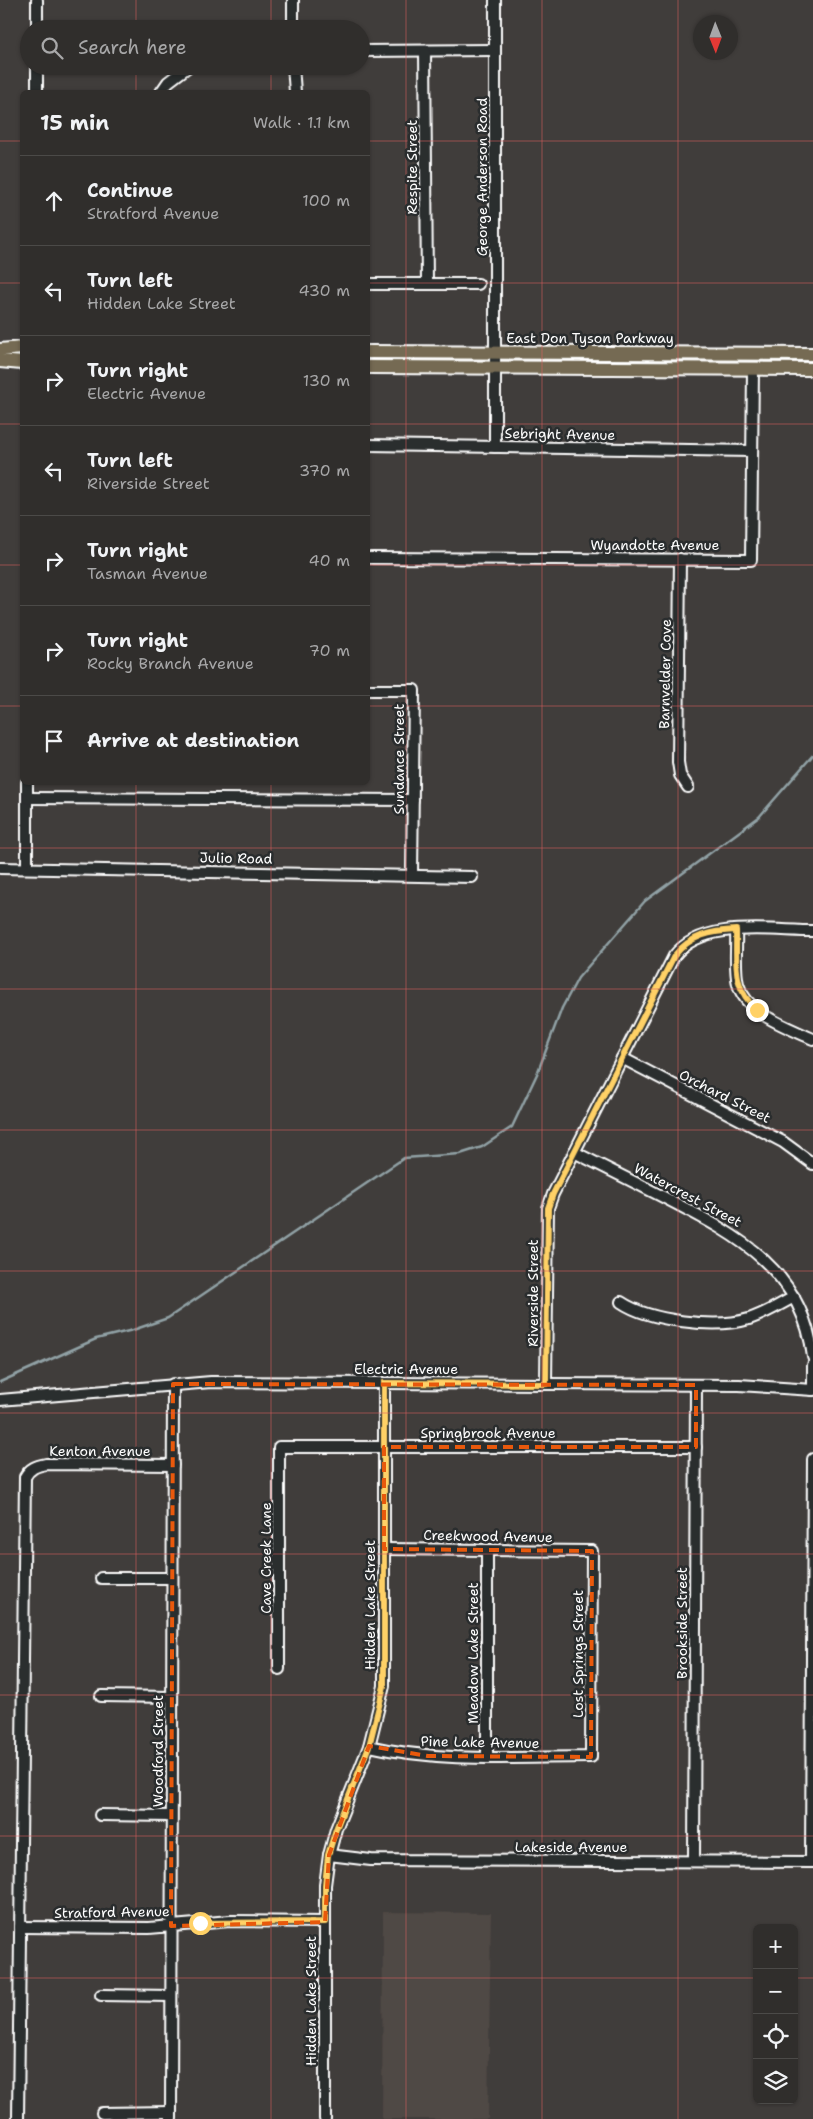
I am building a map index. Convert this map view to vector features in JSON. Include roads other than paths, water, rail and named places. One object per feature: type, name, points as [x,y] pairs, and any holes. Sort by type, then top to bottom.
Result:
[{"type":"main road","points":[[0,350],[20,348]]},
{"type":"main road","name":"East Don Tyson Parkway","points":[[370,352],[813,354]]},
{"type":"main road","points":[[0,361],[20,363]]},
{"type":"main road","points":[[370,367],[813,369]]},
{"type":"street","points":[[37,0],[37,20]]},
{"type":"street","points":[[293,0],[293,20]]},
{"type":"street","name":"George Anderson Road","points":[[495,0],[495,447]]},
{"type":"street","points":[[370,51],[495,50]]},
{"type":"street","name":"Respite Street","points":[[425,51],[427,284]]},
{"type":"street","points":[[37,75],[37,90]]},
{"type":"street","points":[[162,90],[168,82],[177,75]]},
{"type":"street","points":[[294,75],[295,90]]},
{"type":"street","points":[[370,284],[478,284]]},
{"type":"street","name":"Wyandotte Avenue","points":[[370,558],[751,560],[753,369]]},
{"type":"street","name":"Sebright Avenue","points":[[370,446],[752,450]]},
{"type":"street","name":"Barnvelder Cove","points":[[680,559],[678,762],[680,775],[688,787]]},
{"type":"street","name":"Sundance Street","points":[[370,690],[414,690],[412,876]]},
{"type":"street","points":[[27,785],[27,868]]},
{"type":"street","points":[[27,798],[413,800]]},
{"type":"street","name":"Julio Road","points":[[0,868],[472,877]]},
{"type":"street","points":[[813,931],[736,930],[737,983],[742,995],[757,1010],[813,1039]]},
{"type":"street","name":"Riverside Street","points":[[546,1384],[548,1208],[574,1152],[674,956],[690,940],[704,934],[736,930]]},
{"type":"street","name":"Orchard Street","points":[[622,1058],[783,1142],[813,1164]]},
{"type":"street","name":"Watercrest Street","points":[[574,1152],[739,1238],[782,1278],[794,1297],[806,1320],[813,1357]]},
{"type":"street","points":[[621,1302],[644,1315],[704,1323],[726,1323],[747,1320],[765,1313],[794,1297]]},
{"type":"street","points":[[813,1365],[813,1390]]},
{"type":"street","name":"Hidden Lake Street","points":[[325,2119],[325,1885],[328,1855],[336,1829],[369,1746],[384,1686],[384,1383]]},
{"type":"street","name":"Electric Avenue","points":[[3,1400],[173,1384],[739,1385],[813,1390]]},
{"type":"street","name":"Woodford Street","points":[[171,2116],[173,1384]]},
{"type":"street","name":"Brookside Street","points":[[694,1861],[696,1385]]},
{"type":"street","name":"Springbrook Avenue","points":[[279,1447],[696,1447]]},
{"type":"street","name":"Cave Creek Lane","points":[[279,1447],[279,1669]]},
{"type":"street","points":[[812,1862],[813,1459]]},
{"type":"street","name":"Kenton Avenue","points":[[20,1927],[23,1485],[29,1470],[46,1464],[173,1465]]},
{"type":"street","name":"Creekwood Avenue","points":[[384,1549],[592,1551]]},
{"type":"street","name":"Meadow Lake Street","points":[[487,1550],[487,1756]]},
{"type":"street","name":"Lost Springs Street","points":[[591,1757],[592,1551]]},
{"type":"street","points":[[100,1578],[172,1578]]},
{"type":"street","points":[[101,1696],[172,1696]]},
{"type":"street","name":"Pine Lake Avenue","points":[[369,1746],[396,1753],[428,1756],[591,1757]]},
{"type":"street","points":[[100,1815],[172,1816]]},
{"type":"street","name":"Lakeside Avenue","points":[[328,1855],[370,1860],[812,1862]]},
{"type":"street","name":"Stratford Avenue","points":[[20,1927],[149,1928],[230,1921],[325,1922]]},
{"type":"street","points":[[18,2119],[20,1927]]},
{"type":"street","points":[[101,1995],[171,1996]]},
{"type":"street","points":[[102,2113],[171,2116]]},
{"type":"waterway","points":[[0,1382],[96,1339],[133,1330],[168,1318],[404,1158],[460,1154],[482,1147],[512,1127],[537,1074],[562,1008],[578,978],[645,901],[759,817],[813,755]]}]
